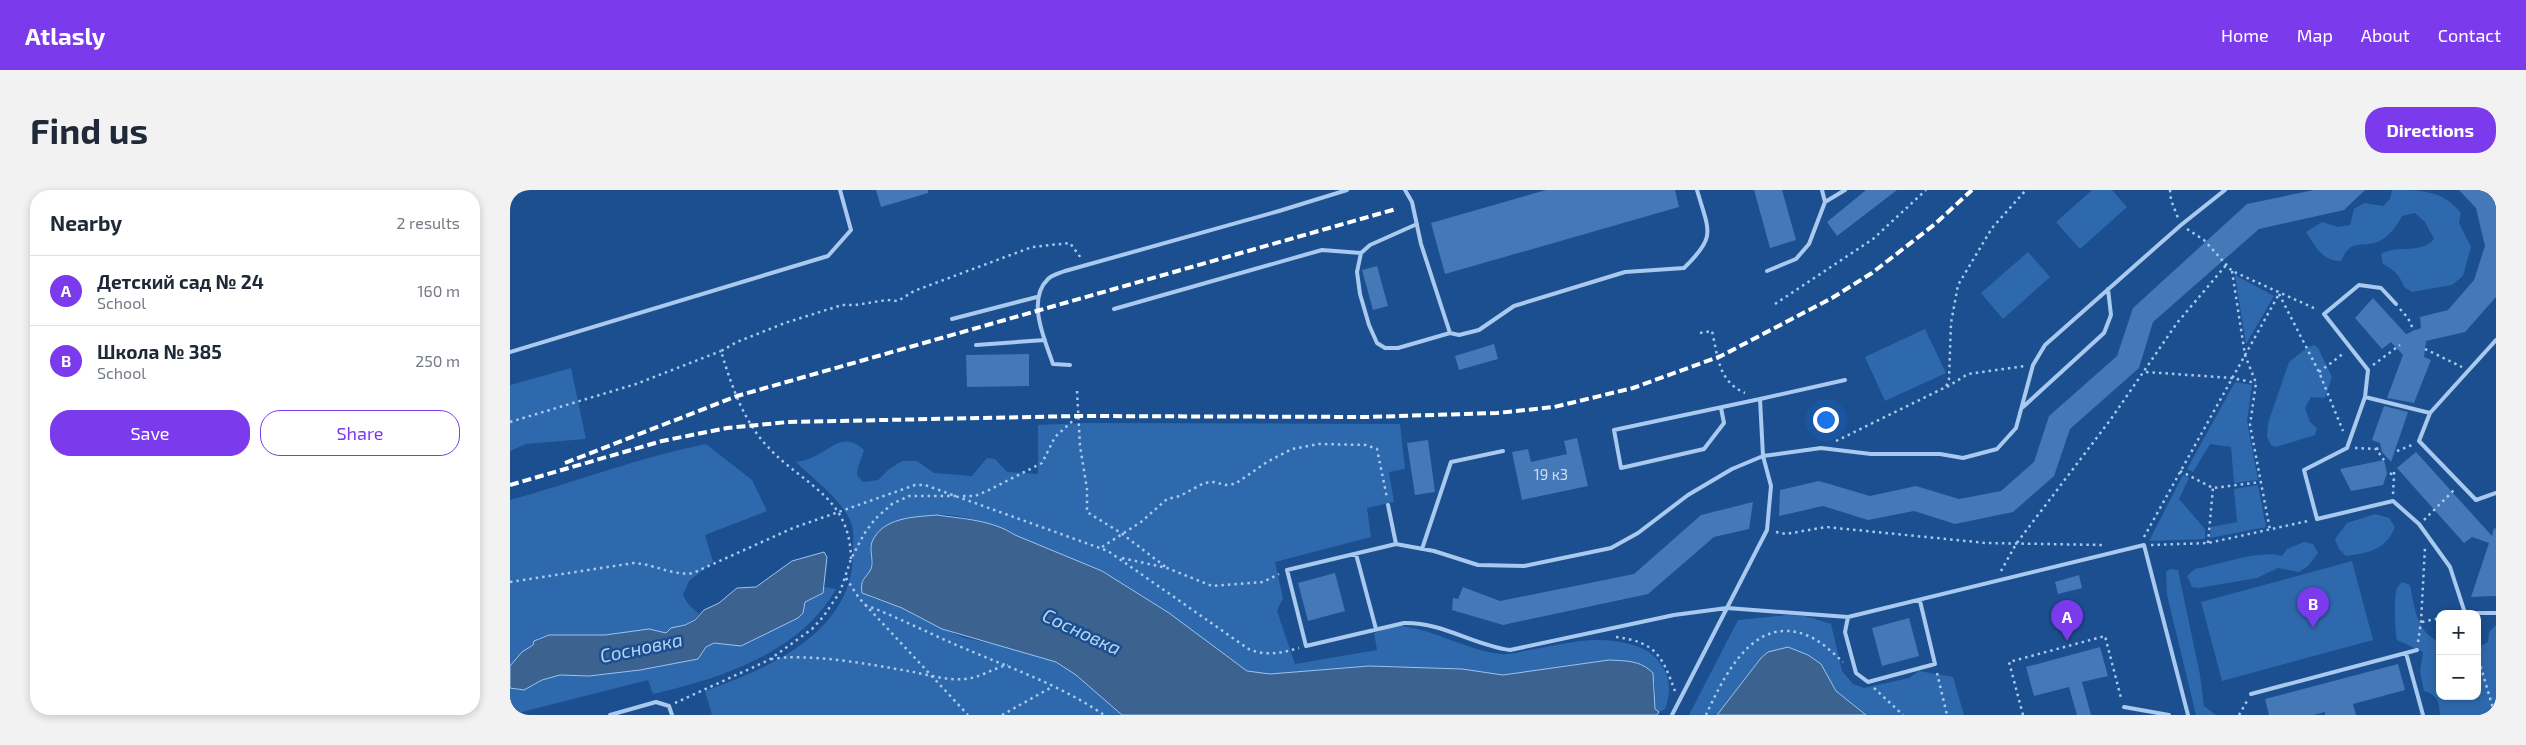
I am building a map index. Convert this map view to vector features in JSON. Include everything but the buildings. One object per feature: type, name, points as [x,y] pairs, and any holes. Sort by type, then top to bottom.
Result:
[{"type":"lane","points":[[510,352],[828,256],[851,230],[840,190]]},
{"type":"lane","points":[[1070,365],[1053,364],[1040,322],[1037,297],[1048,278],[1346,190]]},
{"type":"lane","points":[[1405,190],[1412,202],[1450,333]]},
{"type":"lane","points":[[1417,224],[1370,245],[1361,253],[1357,272],[1360,294],[1369,325],[1377,343],[1385,348],[1398,348],[1450,333],[1459,335],[1479,330],[1514,306],[1625,272],[1684,268],[1702,251],[1708,241],[1707,226],[1697,190]]},
{"type":"lane","points":[[1767,271],[1796,259],[1809,244],[1825,202],[1822,190]]},
{"type":"lane","points":[[1825,202],[1845,190]]},
{"type":"lane","points":[[2188,715],[2144,545],[1848,617],[1727,608],[1674,615],[1510,650],[1492,648],[1439,627],[1417,622],[1376,629],[1306,646],[1287,570],[1396,544],[1422,549],[1478,565],[1524,566],[1611,548],[1638,533],[1688,495],[1732,469],[1763,456],[1821,448],[1871,454],[1940,454],[1963,458],[1997,449],[2016,428],[2023,406],[2026,386],[2034,365],[2045,345],[2181,225],[2225,190]]},
{"type":"lane","points":[[1114,309],[1322,250],[1361,253]]},
{"type":"lane","points":[[2396,304],[2380,288],[2359,285],[2324,314],[2368,370],[2365,397],[2347,448],[2304,470],[2317,519],[2393,501],[2419,524],[2450,568],[2465,613],[2496,613]]},
{"type":"lane","points":[[2023,406],[2104,333],[2110,315],[2108,289]]},
{"type":"lane","points":[[952,319],[1037,297]]},
{"type":"lane","points":[[976,345],[1046,340]]},
{"type":"lane","points":[[2496,340],[2430,413],[2419,442],[2476,500],[2496,493]]},
{"type":"lane","points":[[1721,408],[1724,423],[1704,449],[1621,468],[1614,430],[1845,380]]},
{"type":"lane","points":[[2365,397],[2430,413]]},
{"type":"lane","points":[[1672,715],[1767,530],[1771,486],[1763,456],[1760,399]]},
{"type":"lane","points":[[1422,549],[1451,462],[1503,451]]},
{"type":"lane","points":[[1388,505],[1396,544]]},
{"type":"lane","points":[[1356,554],[1376,629]]},
{"type":"lane","points":[[1848,617],[1845,632],[1856,673],[1868,682],[1935,664],[1920,601]]},
{"type":"lane","points":[[2251,694],[2417,650]]},
{"type":"lane","points":[[2406,653],[2423,715]]},
{"type":"lane","points":[[610,715],[656,702],[670,706],[672,715]]},
{"type":"lane","points":[[2124,707],[2169,715]]},
{"type":"path","points":[[1775,304],[1874,239],[1926,190]]},
{"type":"path","points":[[1946,387],[1949,379],[1951,322],[1958,285],[1992,228],[2026,190]]},
{"type":"path","points":[[2170,190],[2171,200],[2181,225],[2204,240],[2232,271],[2244,355],[2256,383],[2250,426],[2270,530]]},
{"type":"path","points":[[510,422],[636,384],[721,351],[736,342],[784,323],[842,305],[887,300],[898,301],[914,291],[1032,247],[1070,243],[1086,266]]},
{"type":"path","points":[[1995,581],[2016,544],[2050,502],[2145,372],[2177,323],[2227,264]]},
{"type":"path","points":[[2232,271],[2324,314]]},
{"type":"path","points":[[2280,294],[2144,534],[2144,545],[2208,543],[2317,519]]},
{"type":"path","points":[[2280,294],[2319,372],[2345,438]]},
{"type":"path","points":[[2408,318],[2414,331]]},
{"type":"path","points":[[1700,334],[1712,331],[1724,379],[1733,388]]},
{"type":"path","points":[[2368,370],[2400,345]]},
{"type":"path","points":[[2319,372],[2349,349]]},
{"type":"path","points":[[2425,349],[2467,370]]},
{"type":"path","points":[[721,351],[733,387],[768,448],[809,481],[839,510],[849,533],[851,559]]},
{"type":"path","points":[[1821,448],[1946,387],[1968,374],[2034,365]]},
{"type":"path","points":[[2145,372],[2232,378],[2256,383]]},
{"type":"path","points":[[1077,391],[1081,461],[1087,489],[1087,512],[1121,533],[1167,568]]},
{"type":"path","points":[[670,706],[686,696],[769,660],[797,640],[823,617],[836,599],[846,578],[851,559],[864,534],[875,519],[892,504],[909,496],[975,496],[989,490],[1042,462],[1055,437],[1078,416]]},
{"type":"path","points":[[2396,452],[2419,442]]},
{"type":"path","points":[[1102,547],[1121,533],[1141,522],[1167,499],[1180,496],[1204,483],[1235,484],[1282,453],[1304,445],[1366,445],[1377,448],[1388,505]]},
{"type":"path","points":[[2347,448],[2376,449],[2382,447]]},
{"type":"path","points":[[2376,449],[2384,460]]},
{"type":"path","points":[[2393,501],[2394,470]]},
{"type":"path","points":[[2180,471],[2213,488],[2261,482]]},
{"type":"path","points":[[2390,473],[2394,476]]},
{"type":"path","points":[[2417,650],[2421,622],[2425,547],[2419,524],[2461,484]]},
{"type":"path","points":[[510,582],[634,563],[648,564],[681,574],[693,573],[742,549],[839,510],[915,485],[937,488],[1102,547],[1250,650],[1276,655],[1306,646]]},
{"type":"path","points":[[2208,543],[2213,488]]},
{"type":"path","points":[[1767,530],[1786,534],[1826,527],[2016,544],[2107,545]]},
{"type":"path","points":[[1118,557],[1167,568],[1212,586],[1263,582],[1287,570]]},
{"type":"path","points":[[846,578],[865,605],[968,715]]},
{"type":"path","points":[[865,605],[897,617],[967,650],[1009,665],[1104,715]]},
{"type":"path","points":[[2421,622],[2436,619]]},
{"type":"path","points":[[1706,715],[1720,684],[1734,661],[1757,639],[1782,631],[1805,634],[1828,648],[1856,673]]},
{"type":"path","points":[[1607,636],[1635,640],[1660,656],[1668,669],[1679,701]]},
{"type":"path","points":[[2023,715],[2008,662],[2105,636],[2124,707]]},
{"type":"path","points":[[2477,655],[2495,715]]},
{"type":"path","points":[[769,660],[799,657],[964,679],[1009,665]]},
{"type":"path","points":[[1935,664],[1947,715]]},
{"type":"path","points":[[1868,682],[1903,715]]},
{"type":"path","points":[[1002,715],[1054,687]]},
{"type":"path","points":[[2239,715],[2251,694]]},
{"type":"shaded area","points":[[2092,190],[2112,190],[2127,207],[2080,249],[2056,222]]},
{"type":"shaded area","points":[[2392,190],[2412,190],[2431,193],[2447,200],[2461,213],[2459,223],[2471,247],[2463,276],[2452,285],[2412,292],[2404,287],[2396,273],[2383,264],[2381,254],[2387,251],[2422,247],[2434,239],[2425,222],[2415,213],[2402,216],[2398,224],[2385,238],[2371,244],[2352,246],[2341,261],[2324,256],[2316,248],[2306,232],[2322,222],[2338,227],[2350,225],[2354,209],[2364,203],[2383,206],[2390,199]]},
{"type":"shaded area","points":[[2028,252],[2050,277],[2003,319],[1981,293]]},
{"type":"shaded area","points":[[2235,275],[2274,296],[2246,344]]},
{"type":"shaded area","points":[[1925,329],[1946,373],[1885,401],[1865,357]]},
{"type":"shaded area","points":[[2314,345],[2318,348],[2332,377],[2325,398],[2311,397],[2305,408],[2310,422],[2317,428],[2315,435],[2276,447],[2271,445],[2267,437],[2268,423],[2289,362],[2308,347]]},
{"type":"shaded area","points":[[571,368],[586,439],[526,444],[510,451],[510,385]]},
{"type":"shaded area","points":[[2235,382],[2252,385],[2247,421],[2258,480],[2234,483],[2231,447],[2210,444],[2193,472],[2187,469]]},
{"type":"shaded area","points":[[1083,423],[1400,424],[1405,469],[1389,472],[1394,502],[1367,508],[1371,537],[1275,562],[1283,598],[1277,611],[1295,664],[1377,650],[1374,633],[1396,626],[1424,631],[1476,649],[1502,654],[1512,654],[1588,640],[1612,641],[1640,647],[1653,655],[1664,668],[1669,685],[1665,709],[1659,712],[1655,709],[1655,683],[1626,661],[1608,660],[1503,675],[1462,669],[1369,666],[1270,674],[1247,671],[1169,613],[1102,571],[1009,531],[965,518],[937,515],[924,521],[871,556],[870,597],[902,608],[942,629],[965,638],[1007,647],[1056,662],[1076,675],[1122,715],[712,715],[705,691],[780,659],[803,643],[823,626],[839,605],[849,581],[853,554],[853,528],[850,520],[833,496],[796,462],[818,455],[837,444],[850,442],[857,444],[864,450],[857,475],[863,482],[878,480],[888,470],[902,461],[917,461],[934,473],[972,476],[987,458],[995,459],[1007,472],[1038,474],[1038,425]]},
{"type":"shaded area","points":[[706,444],[752,480],[767,511],[705,535],[713,562],[689,581],[683,595],[688,604],[699,614],[688,623],[667,633],[649,629],[605,635],[549,635],[539,638],[510,666],[510,500],[681,449]]},
{"type":"shaded area","points":[[2183,475],[2189,478],[2179,499],[2205,529],[2205,539],[2149,541]]},
{"type":"shaded area","points":[[2258,485],[2266,527],[2210,538],[2211,527],[2237,522],[2234,489]]},
{"type":"shaded area","points":[[2375,514],[2389,518],[2395,527],[2387,541],[2369,552],[2346,556],[2339,549],[2335,539],[2347,523]]},
{"type":"shaded area","points":[[2304,542],[2313,544],[2318,553],[2308,566],[2299,572],[2278,568],[2257,578],[2198,588],[2192,587],[2187,576],[2195,569],[2239,558],[2273,554],[2282,556],[2287,549]]},
{"type":"shaded area","points":[[2352,561],[2373,640],[2222,681],[2201,602]]},
{"type":"shaded area","points":[[2170,569],[2178,570],[2200,675],[2204,706],[2216,715],[2196,715],[2167,595],[2166,572]]},
{"type":"shaded area","points":[[2402,582],[2410,585],[2415,610],[2421,626],[2426,633],[2436,640],[2436,698],[2424,691],[2420,672],[2423,652],[2397,640],[2395,596],[2397,588]]},
{"type":"shaded area","points":[[824,587],[836,589],[821,611],[802,630],[780,646],[731,671],[679,688],[653,694],[648,680],[510,715],[510,688],[524,690],[542,680],[560,675],[589,676],[640,670],[698,659],[706,647],[714,643],[741,646],[798,618],[803,612],[805,602],[823,593]]},
{"type":"shaded area","points":[[1787,615],[1805,616],[1831,624],[1842,671],[1853,684],[1864,688],[1909,678],[1919,671],[1953,677],[1964,715],[1866,715],[1836,691],[1821,664],[1761,658],[1717,715],[1689,715],[1738,620]]},
{"type":"shaded area","points":[[2496,625],[2496,715],[2440,715],[2437,700],[2481,700],[2481,646],[2488,642],[2489,632]]},
{"type":"water","name":"Сосновка","points":[[937,515],[997,526],[1102,571],[1169,613],[1247,671],[1270,674],[1369,666],[1462,669],[1503,675],[1609,660],[1627,661],[1638,663],[1653,673],[1655,709],[1659,712],[1657,715],[1122,715],[1076,675],[1056,662],[942,629],[902,608],[862,593],[862,582],[872,566],[871,545],[877,534],[891,523],[900,520]]},
{"type":"water","name":"Сосновка","points":[[824,552],[827,557],[823,593],[805,602],[803,613],[798,618],[741,646],[714,643],[706,647],[698,659],[640,670],[589,676],[560,675],[542,680],[524,690],[510,688],[510,666],[522,652],[533,645],[534,641],[549,635],[605,635],[649,629],[666,633],[671,628],[685,625],[695,620],[704,610],[719,603],[737,588],[756,587],[792,561]]},
{"type":"water","points":[[1788,647],[1808,655],[1821,664],[1836,691],[1866,715],[1717,715],[1761,658],[1768,652]]},
{"type":"railway","points":[[510,485],[662,441],[727,428],[788,422],[1078,416],[1367,417],[1497,413],[1554,407],[1633,388],[1721,356],[1832,298],[1872,273],[1935,224],[1972,190]]},
{"type":"railway","points":[[565,463],[737,396],[1396,209]]},
{"type":"place","name":"Школа № 385","points":[[2313,628]]},
{"type":"place","name":"Детский сад № 24","points":[[2067,641]]}]
